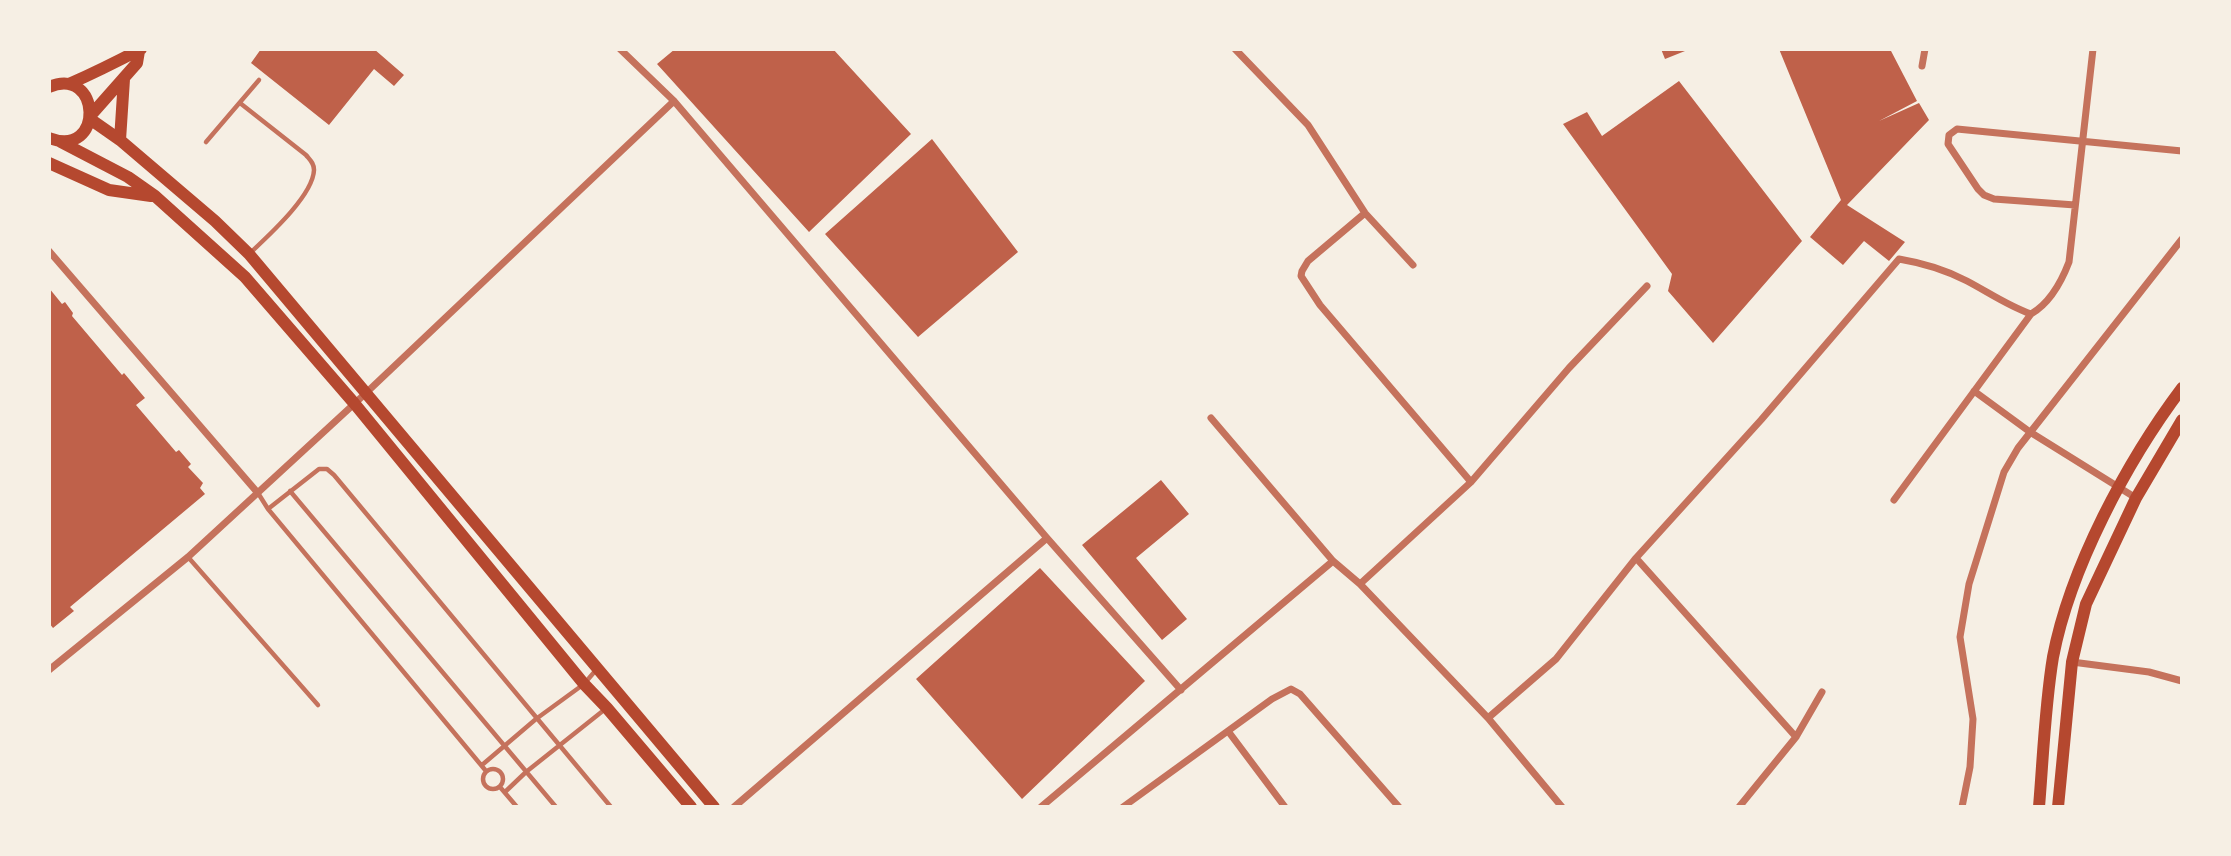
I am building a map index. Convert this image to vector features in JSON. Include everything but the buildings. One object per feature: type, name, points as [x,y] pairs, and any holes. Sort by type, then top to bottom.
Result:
[{"type":"main road","points":[[54,140],[79,136],[91,117],[137,63],[140,50],[69,84]]},
{"type":"main road","points":[[120,140],[124,79]]},
{"type":"main road","points":[[49,87],[56,83],[69,84],[81,90],[89,101],[91,117],[215,221],[249,254],[714,807]]},
{"type":"main road","points":[[54,140],[128,177],[155,196],[245,277],[354,403],[584,684],[691,807]]},
{"type":"main road","points":[[49,163],[109,190],[155,196]]},
{"type":"main road","points":[[2039,807],[2053,659],[2068,598],[2119,488],[2165,411],[2182,388]]},
{"type":"main road","points":[[2058,807],[2072,662],[2086,604],[2136,498],[2182,421]]},
{"type":"street","points":[[620,49],[674,101],[1181,690]]},
{"type":"street","points":[[1235,49],[1308,125],[1365,213],[1413,265]]},
{"type":"street","points":[[1923,66],[1925,49]]},
{"type":"street","points":[[1894,500],[2031,314],[2043,307],[2062,280],[2069,262],[2093,49]]},
{"type":"street","points":[[49,670],[188,557],[366,393],[674,101]]},
{"type":"street","points":[[2075,205],[1994,199],[1984,195],[1948,144],[1949,135],[1957,129],[2182,150]]},
{"type":"street","points":[[1365,213],[1308,261],[1301,276],[1320,305],[1471,482]]},
{"type":"street","points":[[1962,807],[1970,767],[1973,719],[1960,637],[1969,584],[2004,471],[2030,432],[2182,239]]},
{"type":"street","points":[[49,251],[257,492]]},
{"type":"street","points":[[1488,718],[1556,659],[1636,558],[1761,420],[1899,259],[1925,264],[1963,279],[2015,309],[2031,314]]},
{"type":"street","points":[[1360,584],[1471,482],[1569,368],[1647,286]]},
{"type":"street","points":[[1974,391],[2030,432],[2136,498]]},
{"type":"street","points":[[1211,418],[1333,561],[1360,584],[1488,718],[1562,807]]},
{"type":"street","points":[[734,807],[1048,538]]},
{"type":"street","points":[[1636,558],[1796,737]]},
{"type":"street","points":[[1046,805],[1333,561]]},
{"type":"street","points":[[2072,662],[2149,672],[2182,681]]},
{"type":"street","points":[[1123,807],[1287,690],[1294,690],[1399,807]]},
{"type":"street","points":[[1739,807],[1796,737],[1822,692]]},
{"type":"street","points":[[1228,731],[1285,807]]},
{"type":"lane","points":[[206,142],[259,80]]},
{"type":"lane","points":[[240,103],[306,155],[314,171],[310,183],[287,218],[249,254]]},
{"type":"lane","points":[[268,509],[319,469],[327,469],[334,475],[611,807]]},
{"type":"lane","points":[[290,491],[556,807]]},
{"type":"lane","points":[[257,492],[268,509],[486,771]]},
{"type":"lane","points":[[188,557],[318,705]]},
{"type":"lane","points":[[482,765],[536,719],[584,684],[597,669]]},
{"type":"lane","points":[[505,792],[607,708]]},
{"type":"lane","points":[[493,768],[499,770],[504,781],[500,787],[488,788],[483,776],[486,771],[493,768]]},
{"type":"lane","points":[[500,787],[517,807]]}]
